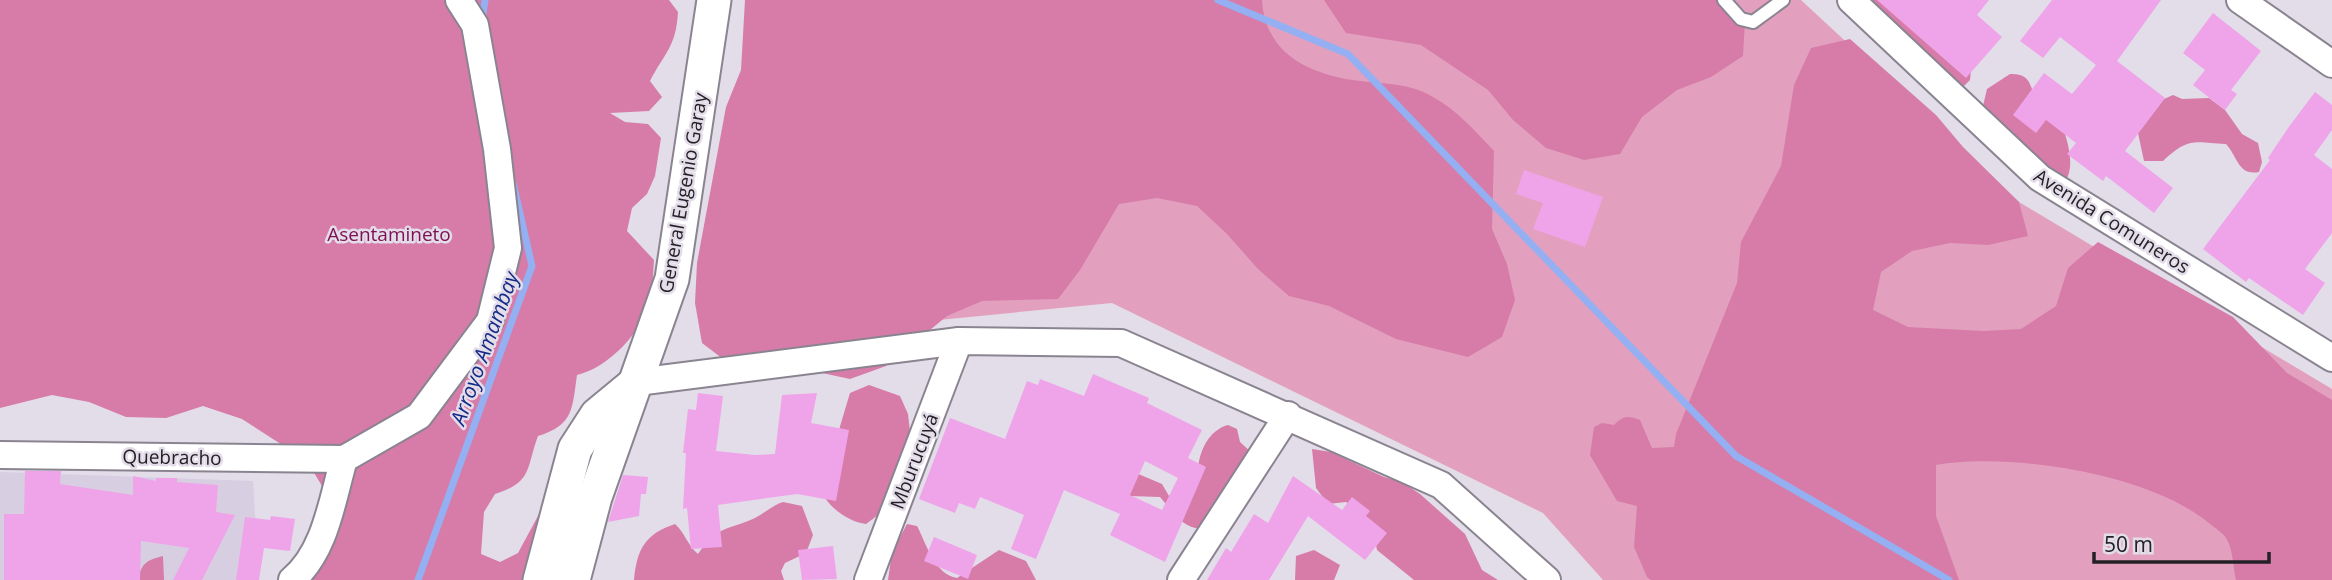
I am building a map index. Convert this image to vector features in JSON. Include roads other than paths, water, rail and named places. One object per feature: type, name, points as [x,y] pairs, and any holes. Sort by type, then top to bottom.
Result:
[{"type":"street","points":[[292,580],[303,570],[322,537],[344,459],[419,416],[490,321],[508,248],[497,149],[475,25],[459,0]]},
{"type":"street","name":"General Eugenio Garay","points":[[573,580],[595,497],[672,279],[714,0]]},
{"type":"street","name":"Avenida Comuneros","points":[[1851,0],[2040,178],[2332,358]]},
{"type":"street","points":[[2239,0],[2332,64]]},
{"type":"street","points":[[540,580],[575,449],[597,415],[637,382],[959,341],[1121,343],[1441,485],[1547,580]]},
{"type":"street","name":"Mburucuyá","points":[[868,580],[959,341]]},
{"type":"street","points":[[1181,580],[1288,415]]},
{"type":"street","name":"Quebracho","points":[[0,455],[344,459]]},
{"type":"lane","points":[[1724,0],[1741,19],[1753,22],[1783,0]]},
{"type":"waterway","name":"Arroyo Amambay","points":[[482,21],[485,0]]},
{"type":"waterway","points":[[1218,0],[1348,54],[1736,456],[1949,580]]},
{"type":"waterway","name":"Arroyo Amambay","points":[[418,580],[532,266],[513,183]]},
{"type":"park label","name":"Asentamineto","points":[[389,234]]}]
